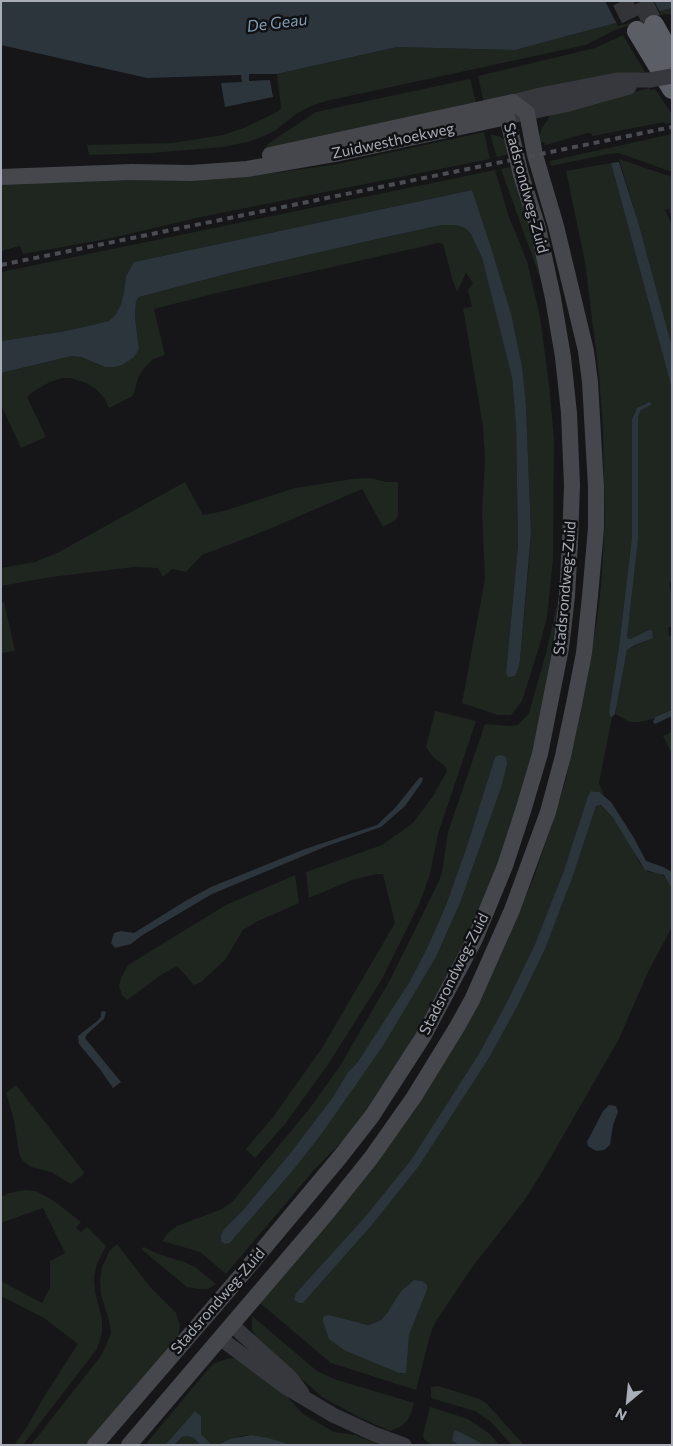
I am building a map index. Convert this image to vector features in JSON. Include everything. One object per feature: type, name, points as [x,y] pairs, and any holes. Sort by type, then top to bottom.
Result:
[{"type":"highway","points":[[672,56],[645,28],[672,89]]},
{"type":"main road","name":"Stadsrondweg-Zuid","points":[[94,1445],[212,1309],[340,1157],[372,1116],[423,1036],[461,966],[491,901],[520,820],[540,754],[561,648],[570,542],[571,450],[563,357],[553,298],[538,228],[521,175],[510,109],[526,113],[586,350],[595,451],[596,528],[584,653],[563,756],[548,812],[524,880],[492,956],[457,1027],[414,1096],[371,1158],[129,1445]]},
{"type":"main road","name":"Zuidwesthoekweg","points":[[1,177],[132,172],[252,159],[510,109]]},
{"type":"main road","points":[[212,1309],[232,1325]]},
{"type":"main road","points":[[200,1322],[220,1338]]},
{"type":"street","name":"Zuidwesthoekweg","points":[[526,113],[566,105],[650,80],[672,76]]},
{"type":"street","name":"Zuidwesthoekweg","points":[[510,109],[617,80],[650,80]]},
{"type":"street","points":[[232,1325],[290,1377],[306,1399]]},
{"type":"street","points":[[220,1338],[284,1386],[333,1415],[374,1434],[404,1445]]},
{"type":"shaded area","points":[[672,8],[672,15],[665,14],[615,30],[586,45],[326,101],[311,106],[296,114],[276,130],[248,142],[222,147],[152,153],[89,155],[87,145],[173,143],[223,135],[246,127],[277,112],[281,108],[277,74],[397,47],[515,50]]},
{"type":"shaded area","points":[[623,35],[645,72],[606,77],[484,104],[478,76],[595,48]]},
{"type":"shaded area","points":[[470,79],[477,106],[268,152],[263,150],[269,143],[316,112]]},
{"type":"shaded area","points":[[649,88],[650,90],[655,89],[672,114],[672,123],[665,124],[664,122],[593,136],[587,133],[546,145],[543,142],[539,143],[542,128],[550,116],[555,113]]},
{"type":"shaded area","points":[[484,132],[490,159],[201,217],[107,239],[23,254],[20,246],[1,251],[1,184],[245,177],[338,164]]},
{"type":"shaded area","points":[[490,134],[501,137],[507,143],[510,154],[497,157]]},
{"type":"shaded area","points":[[672,134],[672,172],[619,153],[551,166],[550,161]]},
{"type":"shaded area","points":[[619,159],[672,177],[672,218],[668,209],[665,210],[672,224],[672,347],[639,225]]},
{"type":"shaded area","points":[[611,163],[672,389],[672,579],[669,584],[672,598],[672,626],[668,628],[669,636],[672,636],[672,710],[653,719],[639,722],[630,722],[615,714],[627,650],[653,637],[649,630],[630,639],[627,638],[638,540],[638,417],[641,410],[651,404],[645,403],[635,411],[632,419],[632,537],[609,711],[612,717],[599,783],[604,795],[591,791],[588,796],[563,873],[535,944],[480,1052],[411,1160],[364,1218],[296,1293],[303,1303],[372,1225],[419,1166],[489,1058],[518,1005],[545,949],[573,876],[596,806],[600,805],[613,818],[640,864],[648,872],[659,873],[666,878],[672,889],[672,927],[648,972],[619,1039],[541,1174],[524,1201],[473,1266],[436,1321],[431,1332],[416,1390],[331,1363],[260,1303],[387,1148],[497,964],[534,877],[566,779],[597,620],[605,521],[603,429],[599,375],[585,262],[566,171]],"holes":[[[414,1280],[422,1281],[427,1290],[409,1335],[402,1374],[336,1345],[361,1323],[368,1325],[381,1320],[401,1291]]]},
{"type":"shaded area","points":[[515,166],[527,209],[544,289],[501,169]]},
{"type":"shaded area","points":[[495,170],[509,217],[527,261],[540,317],[554,440],[553,559],[547,618],[522,701],[511,715],[498,715],[462,703],[485,579],[482,512],[485,461],[483,426],[463,308],[472,307],[468,290],[473,283],[466,273],[457,292],[443,244],[438,243],[154,309],[165,355],[153,359],[144,368],[138,378],[133,396],[109,408],[104,398],[96,389],[86,383],[70,378],[62,378],[50,382],[27,397],[46,437],[21,448],[1,405],[1,373],[72,356],[81,357],[105,367],[139,349],[135,317],[136,301],[139,297],[234,272],[442,225],[456,225],[465,228],[471,234],[482,258],[512,378],[516,426],[518,545],[506,673],[520,660],[531,533],[526,406],[472,190],[134,262],[126,276],[121,304],[116,314],[109,321],[66,331],[1,341],[1,272]]},
{"type":"shaded area","points":[[370,478],[386,482],[398,482],[398,516],[394,521],[383,527],[362,489],[267,530],[202,555],[186,572],[172,569],[163,577],[158,568],[134,567],[51,577],[1,586],[1,568],[35,562],[59,552],[185,482],[203,515],[224,511],[295,488]]},
{"type":"shaded area","points":[[558,601],[548,693],[516,818],[476,923],[412,1045],[357,1126],[314,1170],[226,1274],[200,1252],[162,1241],[177,1226],[222,1209],[232,1202],[310,1108],[340,1066],[390,980],[439,881],[442,873],[448,832],[485,724],[518,725],[529,713]],"holes":[[[495,757],[501,788],[460,903],[436,957],[383,1046],[323,1132],[295,1168],[230,1243],[224,1244],[225,1228],[243,1210],[292,1151],[333,1097],[410,981],[446,905]]]},
{"type":"shaded area","points":[[4,602],[15,651],[1,653],[1,603]]},
{"type":"shaded area","points":[[435,711],[476,721],[438,834],[430,874],[420,902],[382,979],[329,1063],[285,1124],[255,1158],[246,1149],[273,1117],[322,1048],[395,923],[383,874],[352,880],[309,898],[306,872],[382,845],[413,823],[433,796],[447,771],[445,766],[433,757],[426,747]]},
{"type":"shaded area","points":[[672,732],[672,754],[663,736]]},
{"type":"shaded area","points":[[295,875],[299,903],[256,922],[243,930],[225,960],[201,982],[194,985],[177,966],[161,975],[127,1000],[122,995],[119,986],[128,965],[226,905]]},
{"type":"shaded area","points":[[16,1085],[84,1172],[83,1175],[71,1184],[51,1172],[31,1167],[22,1160],[19,1153],[14,1120],[6,1093]]},
{"type":"shaded area","points":[[25,1190],[36,1191],[54,1201],[81,1222],[76,1228],[81,1232],[87,1227],[106,1246],[97,1264],[94,1277],[95,1292],[102,1319],[102,1333],[97,1349],[23,1445],[18,1445],[15,1443],[78,1344],[44,1318],[1,1296],[1,1281],[42,1303],[50,1288],[50,1261],[65,1253],[43,1208],[1,1223],[1,1197],[9,1193]]},
{"type":"shaded area","points":[[117,1244],[151,1288],[176,1313],[180,1325],[178,1338],[88,1445],[31,1445],[105,1348],[111,1333],[101,1295],[100,1280],[102,1267],[110,1250]]},
{"type":"shaded area","points":[[144,1247],[195,1267],[216,1284],[208,1289],[187,1287],[141,1249]]},
{"type":"shaded area","points":[[252,1316],[317,1371],[334,1379],[414,1403],[407,1421],[400,1427],[390,1431],[322,1397],[258,1340],[252,1330]]},
{"type":"shaded area","points":[[230,1358],[237,1359],[282,1391],[303,1414],[334,1432],[355,1435],[380,1445],[291,1445],[251,1435],[241,1436],[218,1445],[212,1445],[201,1434],[201,1416],[195,1411],[165,1445],[145,1445],[210,1367],[215,1363]]},
{"type":"shaded area","points":[[438,1386],[480,1399],[487,1404],[524,1445],[512,1445],[490,1421],[475,1411],[431,1398],[431,1387]]},
{"type":"shaded area","points":[[430,1407],[468,1419],[490,1434],[499,1445],[484,1445],[454,1430],[452,1441],[459,1445],[431,1445],[424,1439],[423,1435]]},
{"type":"shaded area","points":[[182,1437],[194,1438],[200,1445],[174,1445]]},
{"type":"water","name":"De Geau","points":[[1,1],[672,1],[672,8],[515,50],[397,47],[277,74],[249,74],[249,81],[270,80],[273,97],[225,107],[221,83],[242,82],[241,75],[147,78],[1,45]]},
{"type":"water","points":[[619,162],[639,225],[672,347],[672,389],[611,163]]},
{"type":"water","points":[[472,190],[511,314],[522,367],[526,406],[531,533],[520,660],[515,676],[508,677],[506,673],[518,545],[516,426],[512,378],[482,258],[471,234],[465,228],[456,225],[442,225],[234,272],[139,297],[136,301],[135,317],[139,349],[134,357],[122,365],[105,367],[81,357],[72,356],[1,373],[1,341],[66,331],[109,321],[116,314],[121,304],[126,276],[134,262]]},
{"type":"water","points":[[649,402],[651,405],[641,410],[638,417],[638,540],[627,638],[630,639],[649,630],[652,631],[653,638],[627,650],[615,714],[612,717],[609,711],[632,537],[632,419],[637,408]]},
{"type":"water","points":[[672,710],[672,716],[655,724],[653,722],[655,717]]},
{"type":"water","points":[[500,755],[506,757],[507,764],[501,788],[460,903],[436,957],[383,1046],[323,1132],[295,1168],[230,1243],[225,1244],[221,1241],[221,1235],[225,1228],[243,1210],[292,1151],[333,1097],[410,981],[446,905],[495,757]]},
{"type":"water","points":[[420,777],[423,778],[422,782],[405,806],[381,827],[327,846],[212,894],[141,936],[131,944],[115,948],[111,943],[114,933],[121,931],[134,933],[211,887],[305,849],[377,825],[395,808]]},
{"type":"water","points":[[591,791],[599,792],[611,802],[646,861],[672,872],[672,889],[664,875],[645,870],[613,818],[601,805],[596,806],[573,876],[545,949],[518,1005],[489,1058],[419,1166],[372,1225],[303,1303],[299,1303],[294,1300],[296,1293],[364,1218],[411,1160],[480,1052],[535,944],[563,873]]},
{"type":"water","points":[[101,1012],[106,1012],[104,1019],[85,1038],[121,1082],[113,1088],[79,1044],[78,1036],[96,1022],[101,1017]]},
{"type":"water","points":[[609,1105],[616,1106],[618,1112],[613,1125],[610,1145],[604,1150],[596,1151],[588,1146],[587,1142],[603,1111]]},
{"type":"water","points":[[414,1280],[422,1281],[427,1285],[427,1290],[409,1335],[406,1373],[399,1373],[344,1350],[329,1339],[323,1317],[328,1315],[368,1325],[374,1323],[381,1320],[401,1291]]},
{"type":"water","points":[[195,1411],[201,1416],[201,1434],[212,1445],[200,1445],[194,1438],[188,1436],[182,1437],[174,1445],[165,1445]]},
{"type":"water","points":[[454,1430],[484,1445],[459,1445],[452,1441]]},
{"type":"water","points":[[251,1435],[291,1445],[218,1445],[230,1439]]},
{"type":"pier","points":[[605,1],[654,1],[661,14],[618,26]]},
{"type":"tunnel","points":[[622,1],[637,31]]},
{"type":"tunnel","points":[[642,1],[654,25]]},
{"type":"railway","points":[[1,265],[672,127]]}]
